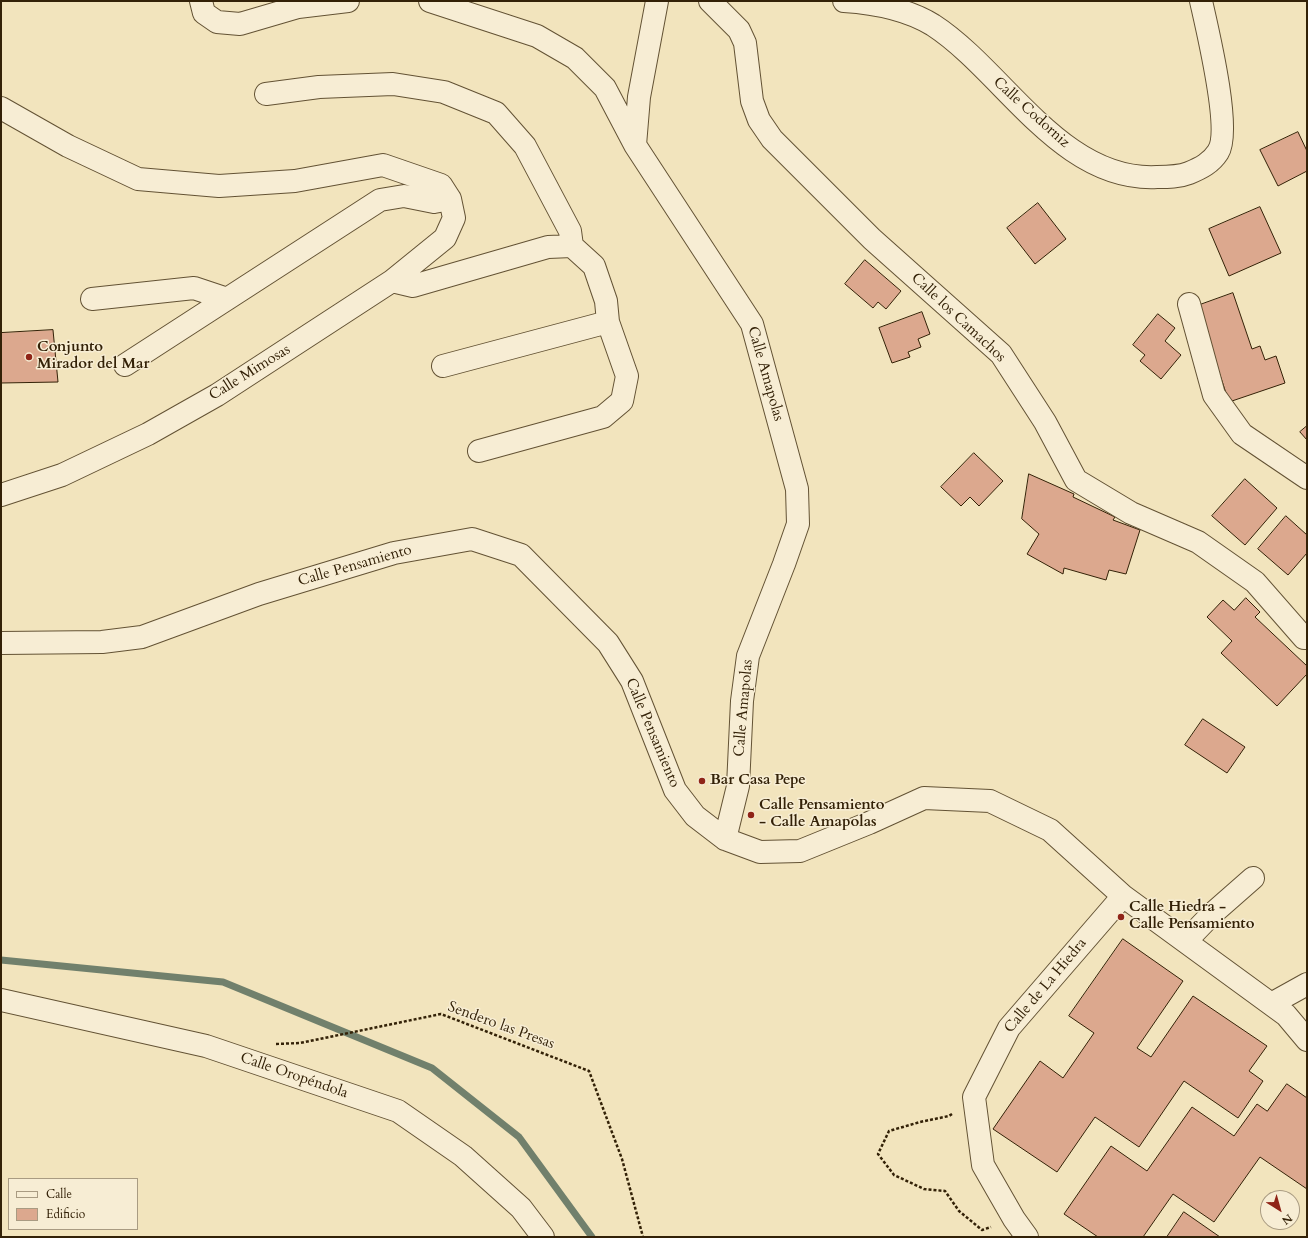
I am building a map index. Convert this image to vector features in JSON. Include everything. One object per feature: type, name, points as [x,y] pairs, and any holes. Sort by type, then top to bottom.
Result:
[{"type":"street","points":[[202,1],[204,13],[217,22],[240,24],[298,7],[348,1]]},
{"type":"street","name":"Calle Amapolas","points":[[430,1],[537,36],[575,58],[605,88],[635,145],[752,324],[797,488],[798,524],[748,656],[742,701],[738,786],[725,839]]},
{"type":"street","points":[[635,145],[639,96],[657,1]]},
{"type":"street","name":"Calle los Camachos","points":[[710,1],[739,30],[745,43],[752,101],[759,120],[772,139],[872,239],[1001,354],[1045,422],[1076,480],[1131,513],[1198,542],[1256,582],[1304,638],[1307,638]]},
{"type":"street","name":"Calle Codorniz","points":[[844,1],[900,10],[933,25],[959,44],[1046,131],[1081,156],[1117,172],[1146,178],[1182,176],[1204,167],[1219,151],[1223,127],[1215,57],[1201,1]]},
{"type":"street","points":[[266,94],[320,87],[393,84],[444,92],[496,113],[525,146],[570,231],[572,246],[594,266],[606,301],[608,322],[627,376],[622,401],[603,417],[479,451]]},
{"type":"street","name":"Calle Mimosas","points":[[1,108],[68,146],[138,179],[227,186],[295,181],[383,165],[440,184],[450,199],[454,218],[445,238],[392,281],[217,395],[148,434],[62,475],[1,495]]},
{"type":"street","points":[[124,365],[380,200],[404,196],[434,202],[450,199]]},
{"type":"street","points":[[392,281],[413,286],[548,247],[572,246]]},
{"type":"street","points":[[92,299],[194,288],[227,299]]},
{"type":"street","points":[[1188,304],[1214,395],[1242,434],[1307,478]]},
{"type":"street","points":[[443,366],[608,322]]},
{"type":"street","name":"Calle Pensamiento","points":[[1,643],[102,642],[142,637],[260,594],[394,553],[472,540],[521,555],[608,643],[632,680],[675,790],[695,816],[725,839],[760,852],[800,851],[924,798],[990,801],[1050,830],[1123,896],[1288,1012],[1307,1040]]},
{"type":"street","points":[[1186,941],[1212,914],[1253,878]]},
{"type":"street","name":"Calle de La Hiedra","points":[[974,1097],[1009,1028],[1123,896]]},
{"type":"street","points":[[1288,1012],[1307,984]]},
{"type":"street","name":"Calle Oropéndola","points":[[1,1000],[206,1046],[398,1111],[463,1156],[520,1208],[543,1237]]},
{"type":"street","points":[[974,1097],[983,1165],[1014,1219],[1027,1237]]},
{"type":"path","name":"Sendero las Presas","points":[[269,1044],[300,1043],[441,1014],[589,1071],[622,1159],[643,1237]]},
{"type":"path","points":[[974,1097],[949,1116],[920,1122],[889,1131],[878,1154],[894,1175],[924,1189],[945,1191],[959,1211],[982,1230],[1014,1219]]},
{"type":"building","points":[[1298,132],[1307,151],[1307,171],[1278,186],[1260,150]]},
{"type":"building","points":[[1038,203],[1066,239],[1035,264],[1007,228]]},
{"type":"building","points":[[1260,207],[1281,253],[1229,276],[1209,229]]},
{"type":"building","points":[[865,260],[901,291],[886,309],[878,302],[873,308],[845,284]]},
{"type":"building","points":[[1233,293],[1252,349],[1260,346],[1265,360],[1276,356],[1285,383],[1229,402],[1197,306]]},
{"type":"building","points":[[922,312],[930,334],[918,339],[921,347],[908,352],[910,357],[892,363],[879,328]]},
{"type":"building","points":[[1158,314],[1175,328],[1165,341],[1181,355],[1161,379],[1140,361],[1145,355],[1133,345]]},
{"type":"building","name":"Conjunto Mirador del Mar","points":[[53,330],[58,382],[1,383],[1,333]]},
{"type":"building","points":[[1307,426],[1307,440],[1300,432]]},
{"type":"building","points":[[974,453],[1003,481],[979,506],[970,497],[961,506],[941,487]]},
{"type":"building","points":[[1029,474],[1074,494],[1073,497],[1115,517],[1113,520],[1140,530],[1126,574],[1109,570],[1106,580],[1064,568],[1063,574],[1027,554],[1039,534],[1022,519]]},
{"type":"building","points":[[1245,479],[1277,508],[1245,545],[1212,516]]},
{"type":"building","points":[[1286,516],[1307,535],[1307,553],[1288,575],[1258,549]]},
{"type":"building","points":[[1246,598],[1260,612],[1255,617],[1307,666],[1307,674],[1277,706],[1221,653],[1232,641],[1207,617],[1223,600],[1234,610]]},
{"type":"building","points":[[1203,719],[1245,747],[1227,773],[1185,745]]},
{"type":"building","points":[[1123,939],[1183,981],[1137,1048],[1151,1057],[1193,996],[1267,1046],[1249,1071],[1263,1081],[1238,1118],[1184,1081],[1139,1147],[1095,1117],[1057,1172],[993,1129],[1040,1061],[1063,1078],[1094,1033],[1069,1016]]},
{"type":"building","points":[[1287,1084],[1307,1098],[1307,1189],[1260,1157],[1214,1222],[1173,1194],[1143,1237],[1098,1237],[1064,1214],[1111,1146],[1147,1171],[1192,1107],[1234,1136],[1257,1104],[1267,1111]]},
{"type":"building","points":[[1184,1212],[1220,1237],[1167,1237]]},
{"type":"waterway","points":[[1,960],[223,982],[432,1068],[519,1137],[592,1237]]},
{"type":"place","name":"Conjunto Mirador del Mar","points":[[29,357]]},
{"type":"place","name":"Bar Casa Pepe","points":[[702,781]]},
{"type":"place","name":"Calle Pensamiento - Calle Amapolas","points":[[751,815]]},
{"type":"place","name":"Calle Hiedra - Calle Pensamiento","points":[[1121,917]]}]
